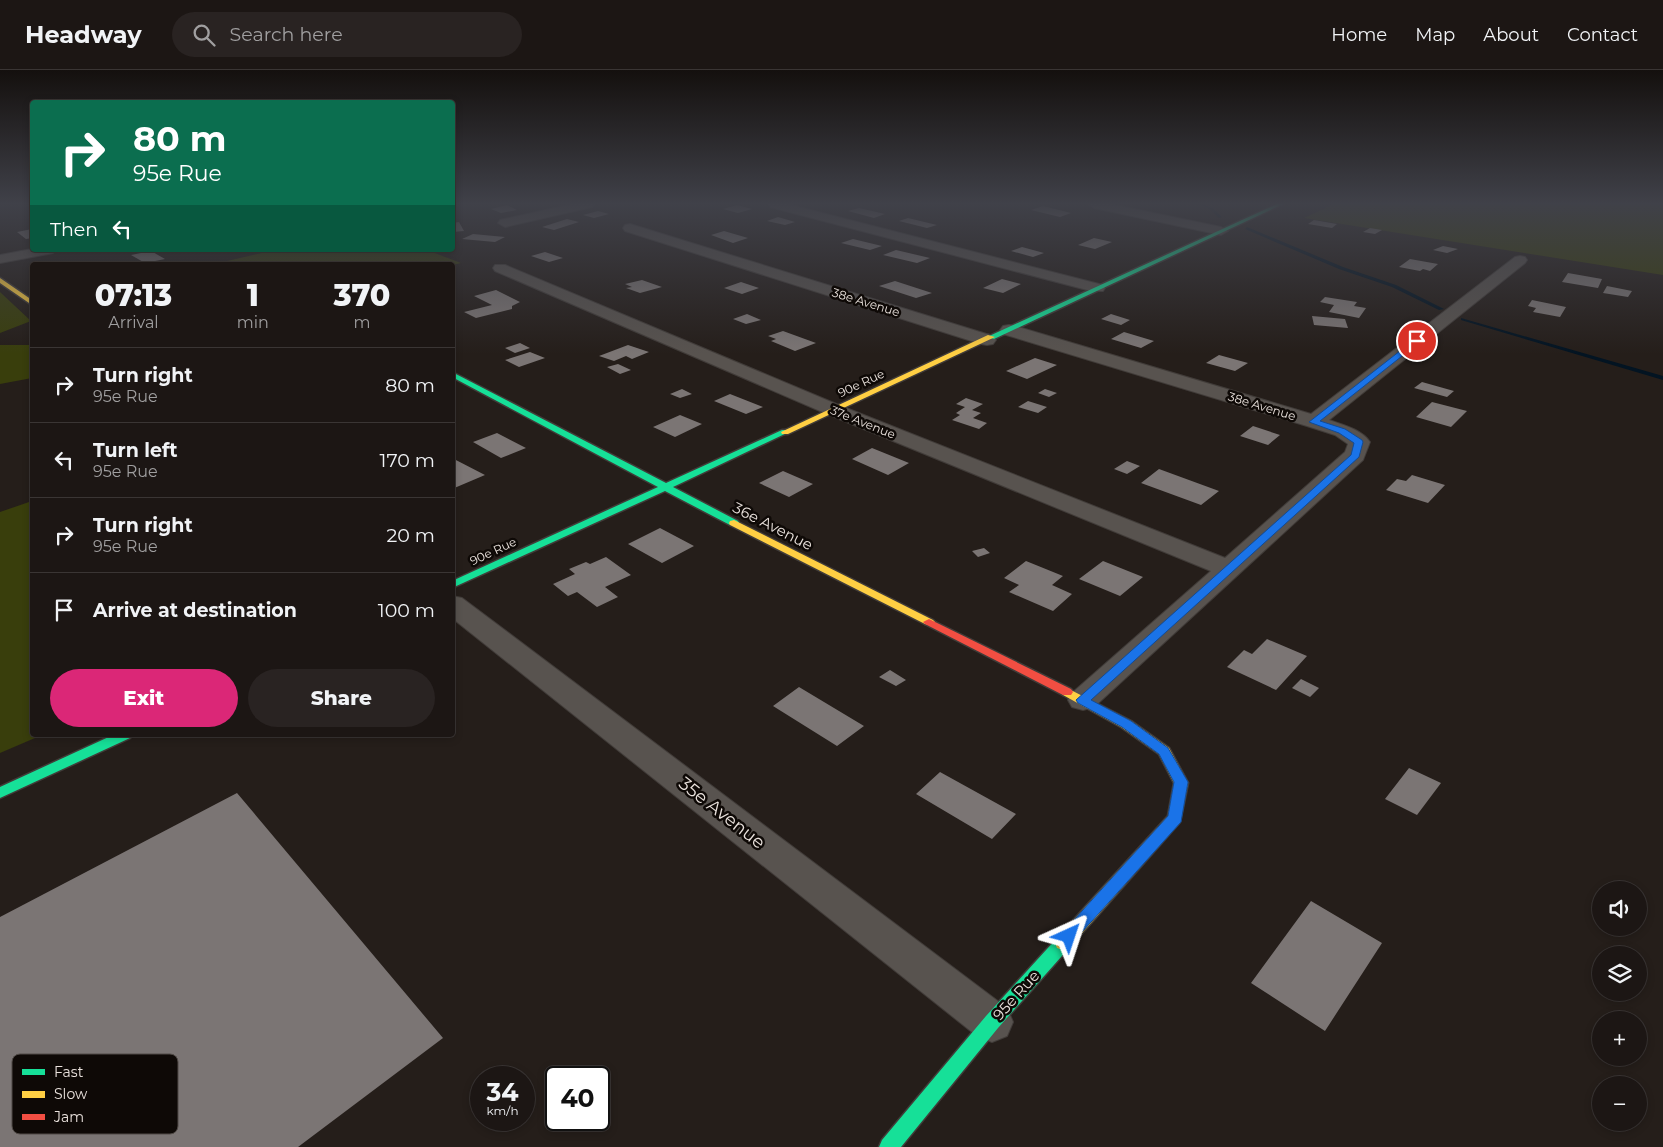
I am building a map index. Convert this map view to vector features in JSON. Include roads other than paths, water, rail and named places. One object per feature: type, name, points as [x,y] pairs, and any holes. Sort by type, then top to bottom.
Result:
[{"type":"street","points":[[0,260],[28,254]]},
{"type":"street","name":"38e Avenue","points":[[714,254],[987,340]]},
{"type":"street","points":[[967,254],[1097,288]]},
{"type":"street","name":"90e Rue","points":[[455,584],[1009,330],[1169,254]]},
{"type":"street","points":[[1314,422],[1520,260]]},
{"type":"street","name":"37e Avenue","points":[[500,268],[834,410],[1230,569]]},
{"type":"street","points":[[0,280],[30,302]]},
{"type":"street","name":"38e Avenue","points":[[1009,330],[1314,422]]},
{"type":"street","name":"36e Avenue","points":[[455,376],[664,488],[1082,700]]},
{"type":"street","points":[[1082,700],[1355,456],[1359,442],[1342,431],[1314,422]]},
{"type":"street","name":"35e Avenue","points":[[455,606],[992,1022]]},
{"type":"street","name":"95e Rue","points":[[889,1147],[992,1022],[1175,818],[1181,782],[1164,751],[1126,724],[1082,700]]},
{"type":"street","points":[[0,792],[121,737]]},
{"type":"waterway","points":[[1309,254],[1341,268],[1394,286],[1441,309]]},
{"type":"waterway","points":[[1463,319],[1663,378]]}]
